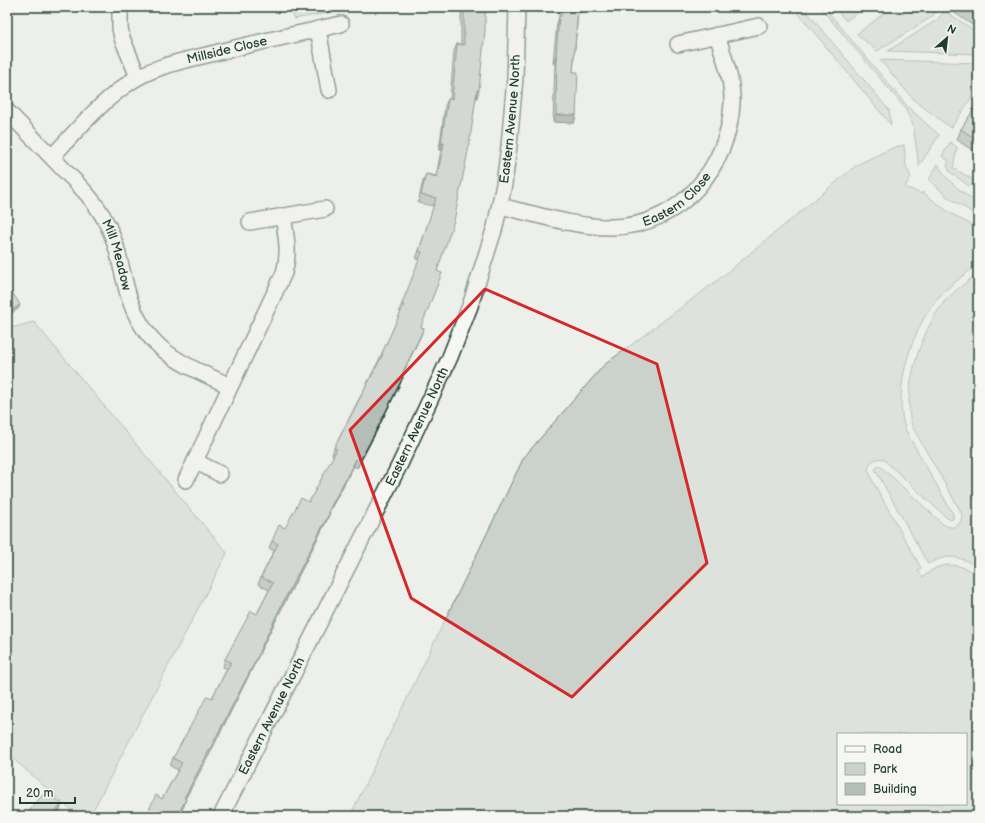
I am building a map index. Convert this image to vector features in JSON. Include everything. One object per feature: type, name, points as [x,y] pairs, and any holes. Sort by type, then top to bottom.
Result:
[{"type":"street","points":[[120,7],[120,28],[122,38],[138,77]]},
{"type":"street","name":"Eastern Avenue North","points":[[221,816],[379,508],[440,378],[477,285],[500,206],[510,138],[515,78],[517,7]]},
{"type":"street","name":"Millside Close","points":[[52,157],[99,108],[125,85],[138,77],[154,70],[186,60],[341,24]]},
{"type":"street","points":[[678,44],[759,26]]},
{"type":"street","points":[[318,30],[329,90]]},
{"type":"street","name":"Eastern Close","points":[[500,206],[588,226],[615,227],[647,221],[663,214],[689,196],[700,186],[715,165],[727,136],[731,113],[731,96],[726,66],[717,35]]},
{"type":"street","name":"Mill Meadow","points":[[7,111],[86,192],[107,222],[116,246],[129,295],[138,320],[153,342],[172,357],[230,386]]},
{"type":"street","points":[[250,222],[325,209]]},
{"type":"street","points":[[186,480],[284,272],[288,261],[287,238],[283,216]]},
{"type":"street","points":[[195,461],[220,474]]},
{"type":"highlighted area","points":[[485,289],[657,364],[707,563],[572,697],[411,598],[350,430]]},
{"type":"green space","points":[[291,7],[327,7],[328,13],[294,19]]},
{"type":"green space","points":[[793,7],[803,7],[889,110],[891,125]]},
{"type":"green space","points":[[820,7],[824,7],[907,106],[939,135],[919,166],[913,125],[905,108]]},
{"type":"green space","points":[[834,7],[864,7],[846,21]]},
{"type":"green space","points":[[877,7],[930,7],[936,12],[933,16],[877,51],[857,34],[883,14]]},
{"type":"green space","points":[[945,11],[978,33],[978,54],[888,51],[937,20]]},
{"type":"green space","points":[[880,60],[978,63],[978,88],[951,128],[914,100]]},
{"type":"green space","points":[[950,142],[957,147],[953,168],[974,180],[973,184],[969,186],[950,172],[947,165],[949,161],[942,156]]},
{"type":"green space","points":[[904,145],[906,167],[911,177],[905,187],[922,194],[923,192],[949,212],[978,228],[978,264],[938,298],[920,326],[912,343],[907,361],[901,398],[902,415],[906,431],[953,514],[953,519],[951,520],[947,518],[883,459],[873,461],[868,469],[872,480],[921,568],[918,571],[923,577],[934,569],[947,565],[964,568],[978,576],[978,816],[350,816],[524,457],[604,365],[718,280],[858,164],[895,147]]},
{"type":"green space","points":[[938,164],[950,181],[978,203],[978,216],[949,198],[929,180]]},
{"type":"green space","points":[[978,273],[978,567],[965,560],[953,557],[942,558],[928,564],[875,469],[880,466],[943,524],[952,527],[960,523],[962,517],[961,512],[912,426],[909,412],[909,396],[916,360],[929,327],[945,301],[956,290]]},
{"type":"green space","points":[[34,322],[227,553],[90,816],[78,816],[7,753],[7,329]]},
{"type":"building","points":[[464,7],[485,7],[485,30],[479,90],[477,90],[469,146],[454,221],[437,271],[442,273],[421,327],[424,328],[401,376],[403,377],[379,425],[360,461],[356,459],[328,512],[330,512],[282,604],[260,652],[184,798],[186,799],[177,816],[146,816],[156,795],[162,799],[182,763],[173,758],[207,696],[212,698],[231,662],[225,659],[251,611],[257,614],[273,583],[261,577],[278,544],[272,541],[279,525],[285,528],[301,498],[309,502],[337,449],[334,448],[383,354],[382,353],[404,305],[402,304],[422,252],[419,251],[436,198],[421,195],[426,174],[437,177],[444,143],[441,143],[448,99],[452,99],[457,44],[464,45]]},
{"type":"building","points":[[562,7],[578,7],[573,72],[578,72],[576,115],[556,115],[556,56],[559,16],[561,16]]},
{"type":"building","points":[[965,7],[978,7],[978,16]]},
{"type":"building","points":[[978,103],[978,141],[961,129]]},
{"type":"building","points":[[12,292],[20,305],[7,313],[7,295]]},
{"type":"building","points":[[46,791],[62,804],[52,816],[25,816]]}]
